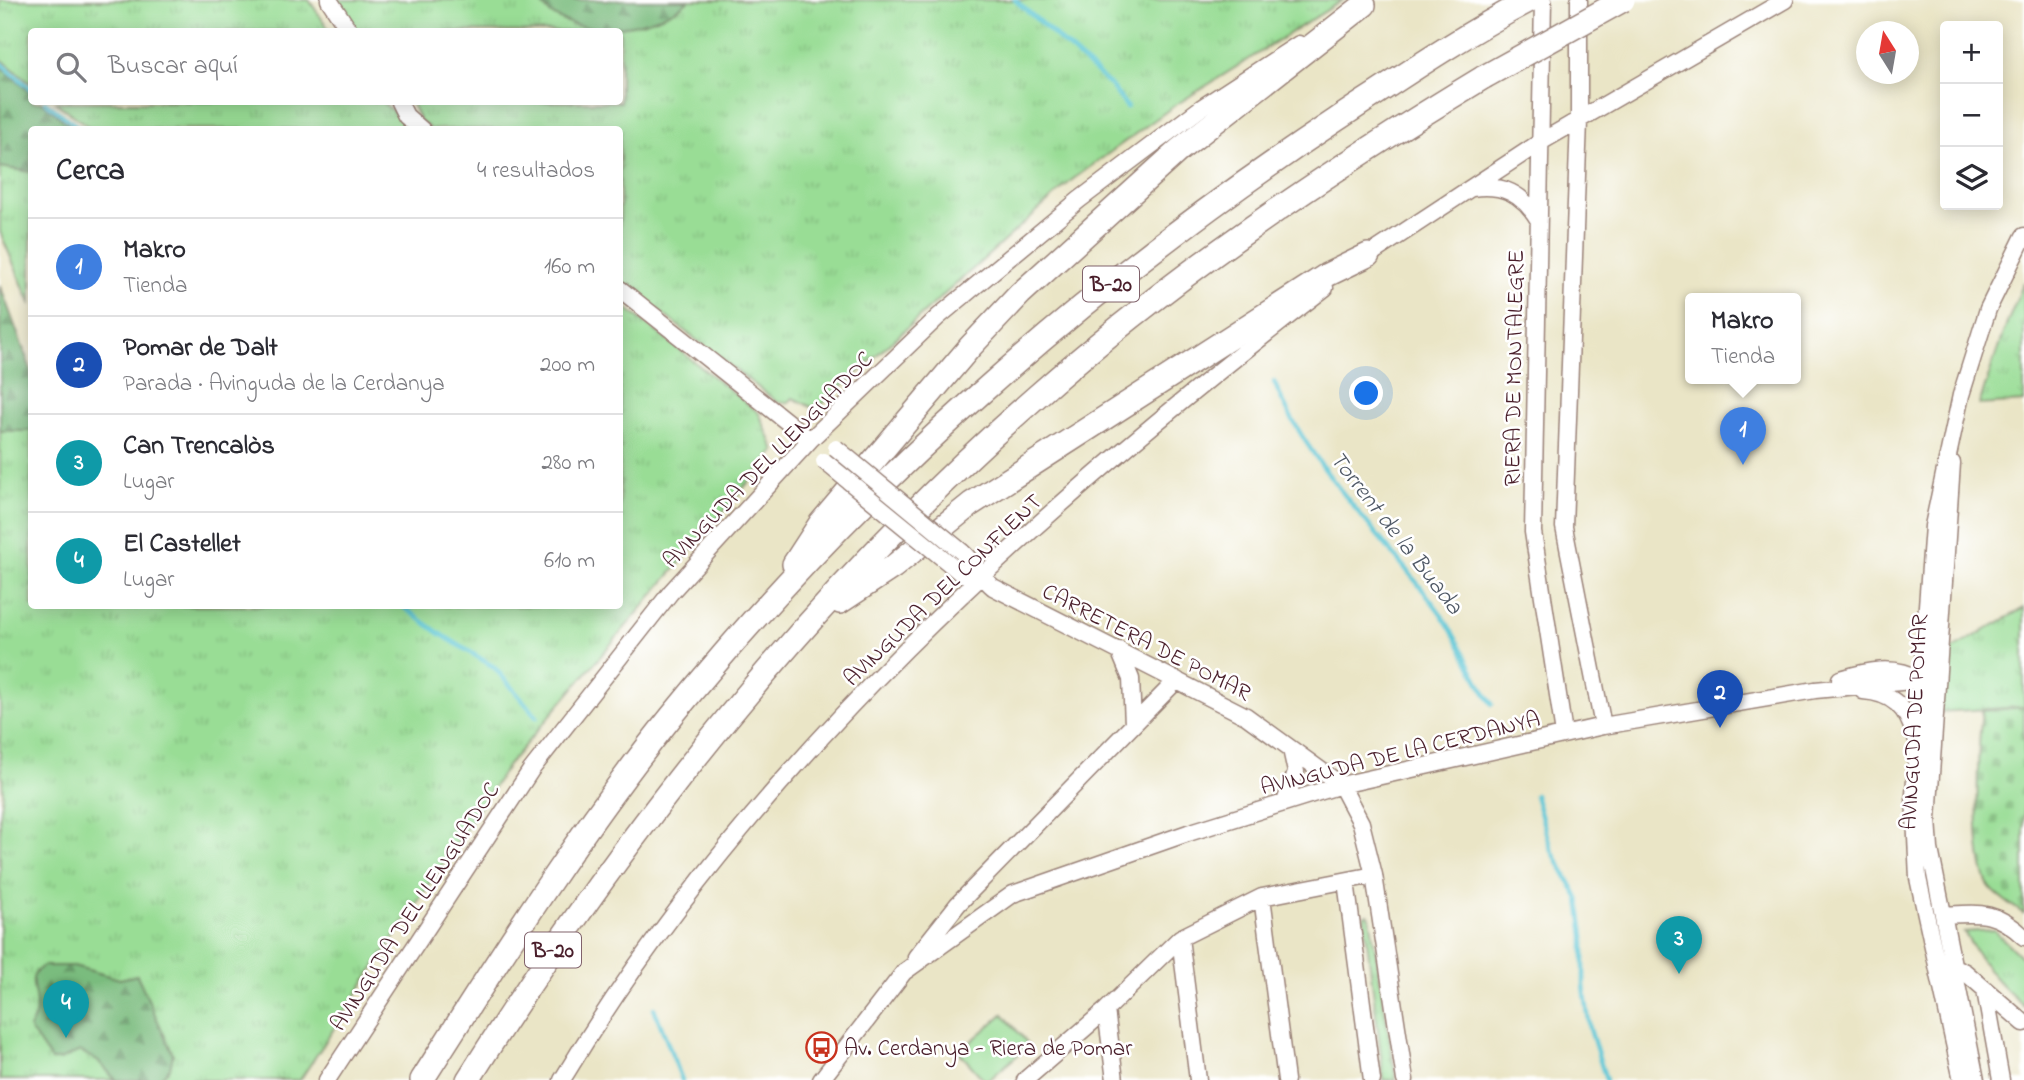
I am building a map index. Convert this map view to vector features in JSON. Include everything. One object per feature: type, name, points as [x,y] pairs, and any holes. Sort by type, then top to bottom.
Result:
[{"type":"highway","name":"B-20","points":[[422,1080],[537,899],[671,717],[775,599],[974,397],[1145,257],[1259,171],[1489,21],[1530,0]]},
{"type":"highway","name":"B-20","points":[[468,1080],[588,900],[733,711],[808,622],[912,515],[1040,393],[1226,245],[1374,143],[1623,0]]},
{"type":"highway","points":[[775,599],[820,524],[970,347],[1020,294],[1179,150],[1369,3]]},
{"type":"highway","points":[[808,622],[893,567],[971,504],[1327,275],[1368,255]]},
{"type":"street","points":[[329,0],[347,28]]},
{"type":"street","name":"RIERA DE MONTALEGRE","points":[[1543,0],[1533,532],[1564,734]]},
{"type":"street","points":[[1579,0],[1579,121],[1564,527],[1603,726]]},
{"type":"street","name":"AVINGUDA DEL CONFLENT","points":[[562,1080],[605,1008],[637,967],[680,902],[733,836],[828,730],[980,577],[1218,370],[1368,255],[1539,143],[1785,0]]},
{"type":"street","name":"AVINGUDA DEL LLENGUADOC","points":[[327,1080],[531,769],[671,592],[811,440],[938,317],[1079,200],[1201,108],[1369,3]]},
{"type":"street","points":[[401,105],[418,126]]},
{"type":"street","points":[[1470,188],[1506,189],[1530,205],[1539,221]]},
{"type":"street","points":[[1928,794],[1928,689],[1922,680],[1933,526],[1974,348],[1988,309],[2024,236]]},
{"type":"street","points":[[623,291],[811,440]]},
{"type":"street","name":"CARRETERA DE POMAR","points":[[811,440],[836,449],[974,562],[980,577]]},
{"type":"street","name":"CARRETERA DE POMAR","points":[[811,440],[824,461],[962,574],[980,577],[993,587],[1246,716],[1340,785],[1361,823],[1374,875],[1405,1080]]},
{"type":"street","name":"AVINGUDA DE POMAR","points":[[1951,447],[1953,470],[1928,794],[1930,849],[1976,1080]]},
{"type":"street","points":[[1922,680],[1929,667],[1936,576],[1945,552]]},
{"type":"street","points":[[1885,669],[1910,659],[1924,646]]},
{"type":"street","points":[[1119,650],[1131,679],[1133,724]]},
{"type":"street","name":"AVINGUDA DE LA CERDANYA","points":[[1815,690],[1842,678],[1885,669],[1907,672],[1922,680]]},
{"type":"street","name":"AVINGUDA DE LA CERDANYA","points":[[821,1080],[958,904],[1177,680]]},
{"type":"street","name":"AVINGUDA DE LA CERDANYA","points":[[904,972],[1013,894],[1340,785],[1603,726],[1815,690],[1922,680]]},
{"type":"street","name":"AVINGUDA DE POMAR","points":[[1922,680],[1918,748],[1918,878],[1962,1080]]},
{"type":"street","points":[[1815,690],[1879,693],[1895,700],[1908,717],[1918,748]]},
{"type":"street","points":[[1285,802],[1296,772],[1291,749]]},
{"type":"street","points":[[1916,850],[1930,897],[1943,915]]},
{"type":"street","points":[[1025,1080],[1106,1010],[1180,938],[1262,897],[1374,875]]},
{"type":"street","points":[[1346,881],[1372,1080]]},
{"type":"street","points":[[1262,897],[1286,1080]]},
{"type":"street","points":[[1943,915],[1989,914],[2006,921],[2024,937]]},
{"type":"street","points":[[1943,915],[1938,933],[1956,1014],[1952,1039]]},
{"type":"street","points":[[1180,938],[1198,1080]]},
{"type":"street","points":[[1954,967],[1965,972],[2024,1023]]},
{"type":"street","points":[[1984,990],[2001,1080]]},
{"type":"street","points":[[1106,1010],[1115,1080]]},
{"type":"green space","points":[[0,0],[309,0],[328,28],[28,28],[28,81],[0,58]]},
{"type":"green space","points":[[332,0],[1343,0],[1171,108],[1072,180],[820,406],[811,407],[793,398],[788,403],[777,402],[623,283],[623,126],[427,126],[420,121],[412,105],[623,105],[623,28],[354,28]]},
{"type":"green space","points":[[539,0],[689,0],[656,19],[612,28],[569,23],[552,14]]},
{"type":"green space","points":[[0,66],[28,90],[28,105],[46,105],[70,126],[28,126],[28,172],[0,167]]},
{"type":"green space","points":[[59,105],[385,105],[410,126],[88,126]]},
{"type":"green space","points":[[0,167],[28,172],[28,298],[0,232]]},
{"type":"green space","points":[[2024,282],[2024,402],[1979,405],[2003,333]]},
{"type":"green space","points":[[0,285],[28,362],[28,431],[0,431]]},
{"type":"green space","points":[[623,305],[759,413],[775,451],[508,765],[300,1080],[0,1080],[0,815],[3,793],[0,755],[0,431],[28,431],[28,609],[623,609]]},
{"type":"green space","points":[[2024,608],[2024,707],[1938,712],[1942,655]]},
{"type":"green space","points":[[2024,707],[2024,914],[1993,891],[1984,874],[1977,802],[1982,711]]},
{"type":"green space","points":[[1368,914],[1396,1080],[1384,1080],[1364,916]]},
{"type":"green space","points":[[1994,930],[2024,960],[2024,1006],[1991,972],[1964,932]]},
{"type":"green space","points":[[43,966],[74,966],[120,979],[137,975],[173,1054],[170,1068],[158,1080],[116,1080],[99,1062],[80,1051],[60,1060],[51,1060],[29,1028],[36,1009],[34,974]]},
{"type":"green space","points":[[1003,1014],[1029,1045],[989,1080],[984,1080],[959,1052]]},
{"type":"waterway","name":"Torrent de la Buada","points":[[1015,0],[1110,85],[1127,107]]},
{"type":"waterway","points":[[2,64],[28,87]]},
{"type":"waterway","points":[[49,105],[77,126]]},
{"type":"waterway","name":"Torrent de la Buada","points":[[1274,382],[1307,444],[1349,501],[1439,611],[1492,704]]},
{"type":"waterway","points":[[406,609],[494,667],[537,717]]},
{"type":"waterway","name":"Torrent de la Buada","points":[[1535,795],[1551,849],[1579,899],[1584,936],[1584,986],[1590,1029],[1606,1080]]},
{"type":"waterway","points":[[654,1008],[682,1080]]},
{"type":"place","name":"Makro","points":[[1743,465]]},
{"type":"place","name":"Pomar de Dalt","points":[[1720,728]]},
{"type":"place","name":"Can Trencalòs","points":[[1679,974]]},
{"type":"place","name":"El Castellet","points":[[66,1038]]},
{"type":"place","name":"Av. Cerdanya - Riera de Pomar","points":[[821,1047]]}]
